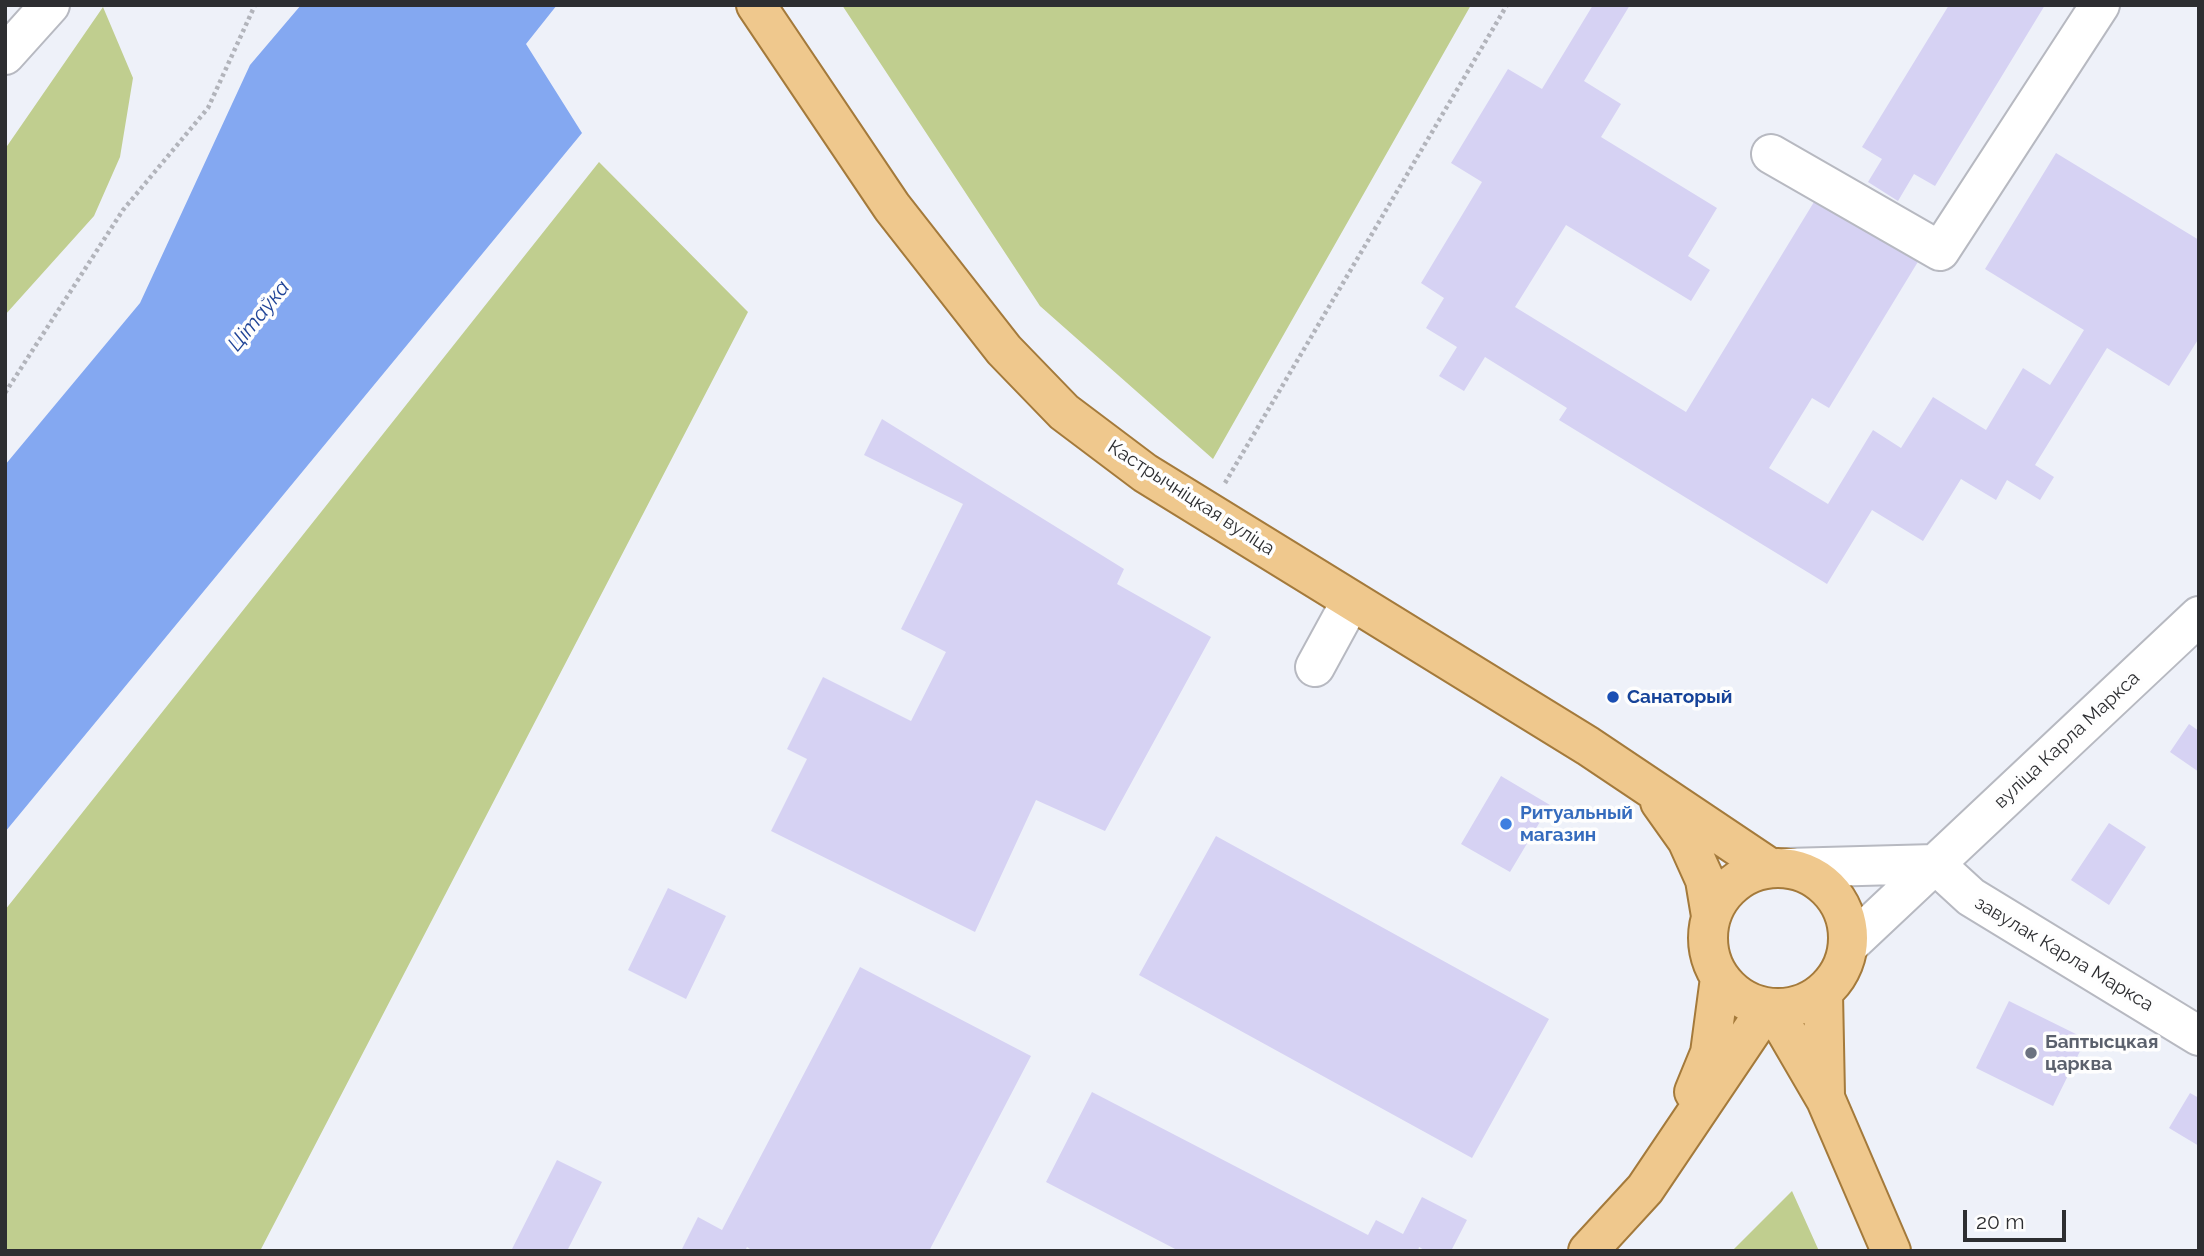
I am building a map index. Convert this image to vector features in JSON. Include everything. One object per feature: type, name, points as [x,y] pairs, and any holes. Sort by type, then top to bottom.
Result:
[{"type":"main road","name":"Кастрычніцкая вуліца","points":[[756,5],[828,116],[892,207],[1004,350],[1064,412],[1145,473],[1779,868]]},
{"type":"main road","name":"Кастрычніцкая вуліца","points":[[1647,784],[1687,840],[1705,880],[1711,916]]},
{"type":"main road","points":[[1779,868],[1804,873],[1833,894],[1842,909],[1849,944],[1844,963],[1823,993],[1791,1008],[1770,1008],[1740,998],[1720,978],[1708,948],[1711,916],[1733,884],[1779,868]]},
{"type":"main road","points":[[1669,1156],[1710,1053],[1720,978]]},
{"type":"main road","points":[[1823,993],[1826,1100]]},
{"type":"main road","points":[[1770,1008],[1826,1100],[1891,1251]]},
{"type":"main road","points":[[1588,1251],[1645,1189],[1770,1008]]},
{"type":"street","points":[[5,55],[50,5]]},
{"type":"street","points":[[1771,154],[1940,251],[2100,5]]},
{"type":"street","points":[[1315,667],[1351,601]]},
{"type":"street","name":"вуліца Карла Маркса","points":[[1849,944],[2199,616]]},
{"type":"street","points":[[1779,868],[1935,864]]},
{"type":"street","name":"завулак Карла Маркса","points":[[1935,864],[1970,897],[2199,1036]]},
{"type":"path","points":[[5,393],[123,210],[208,108],[256,5]]},
{"type":"path","points":[[1225,483],[1507,5]]},
{"type":"green space","points":[[842,5],[1471,5],[1213,459],[1040,306]]},
{"type":"green space","points":[[103,7],[133,78],[120,157],[94,216],[5,315],[5,149]]},
{"type":"green space","points":[[599,162],[748,312],[260,1251],[5,1251],[5,910]]},
{"type":"green space","points":[[1792,1191],[1819,1251],[1732,1251]]},
{"type":"water","name":"Цітаўка","points":[[301,5],[557,5],[526,44],[582,133],[5,832],[5,465],[140,303],[250,65]]},
{"type":"building","points":[[1593,5],[1630,5],[1584,81],[1621,104],[1601,137],[1717,208],[1688,256],[1710,270],[1691,301],[1566,225],[1515,307],[1686,412],[1817,197],[1919,260],[1829,408],[1812,398],[1769,468],[1828,504],[1873,430],[1901,448],[1933,397],[1986,430],[2023,368],[2050,385],[2084,330],[1985,269],[2056,153],[2199,240],[2199,338],[2169,386],[2107,348],[2035,465],[2054,477],[2040,500],[2007,480],[1996,500],[1961,479],[1923,541],[1872,510],[1827,584],[1559,420],[1567,408],[1485,357],[1464,391],[1439,376],[1457,347],[1426,328],[1444,298],[1421,283],[1482,182],[1451,163],[1508,69],[1542,89]]},
{"type":"building","points":[[1949,5],[2045,5],[1935,186],[1914,174],[1898,201],[1868,182],[1882,159],[1862,147]]},
{"type":"building","points":[[882,419],[1124,569],[1117,584],[1211,637],[1105,831],[1036,800],[975,932],[771,831],[807,759],[787,749],[823,677],[911,721],[946,652],[901,629],[963,504],[864,455]]},
{"type":"building","points":[[2189,724],[2199,731],[2199,772],[2170,752]]},
{"type":"building","name":"Ритуальный магазин","points":[[1501,776],[1550,805],[1510,872],[1461,844]]},
{"type":"building","points":[[2109,823],[2146,847],[2109,905],[2071,880]]},
{"type":"building","points":[[1216,836],[1549,1019],[1472,1158],[1139,975]]},
{"type":"building","points":[[668,888],[726,916],[686,999],[628,970]]},
{"type":"building","points":[[860,967],[1031,1056],[929,1251],[753,1251],[747,1247],[745,1251],[681,1251],[698,1217],[722,1230]]},
{"type":"building","name":"Баптысцкая царква","points":[[2009,1001],[2086,1039],[2053,1106],[1976,1068]]},
{"type":"building","points":[[1092,1092],[1368,1235],[1376,1220],[1403,1234],[1422,1197],[1467,1220],[1451,1251],[1426,1251],[1419,1247],[1418,1251],[1179,1251],[1046,1182]]},
{"type":"building","points":[[2190,1093],[2199,1098],[2199,1146],[2169,1128]]},
{"type":"building","points":[[557,1160],[602,1182],[567,1251],[511,1251]]},
{"type":"place","name":"Санаторый","points":[[1613,697]]},
{"type":"place","name":"Ритуальный магазин","points":[[1506,824]]},
{"type":"place","name":"Баптысцкая царква","points":[[2031,1053]]}]
